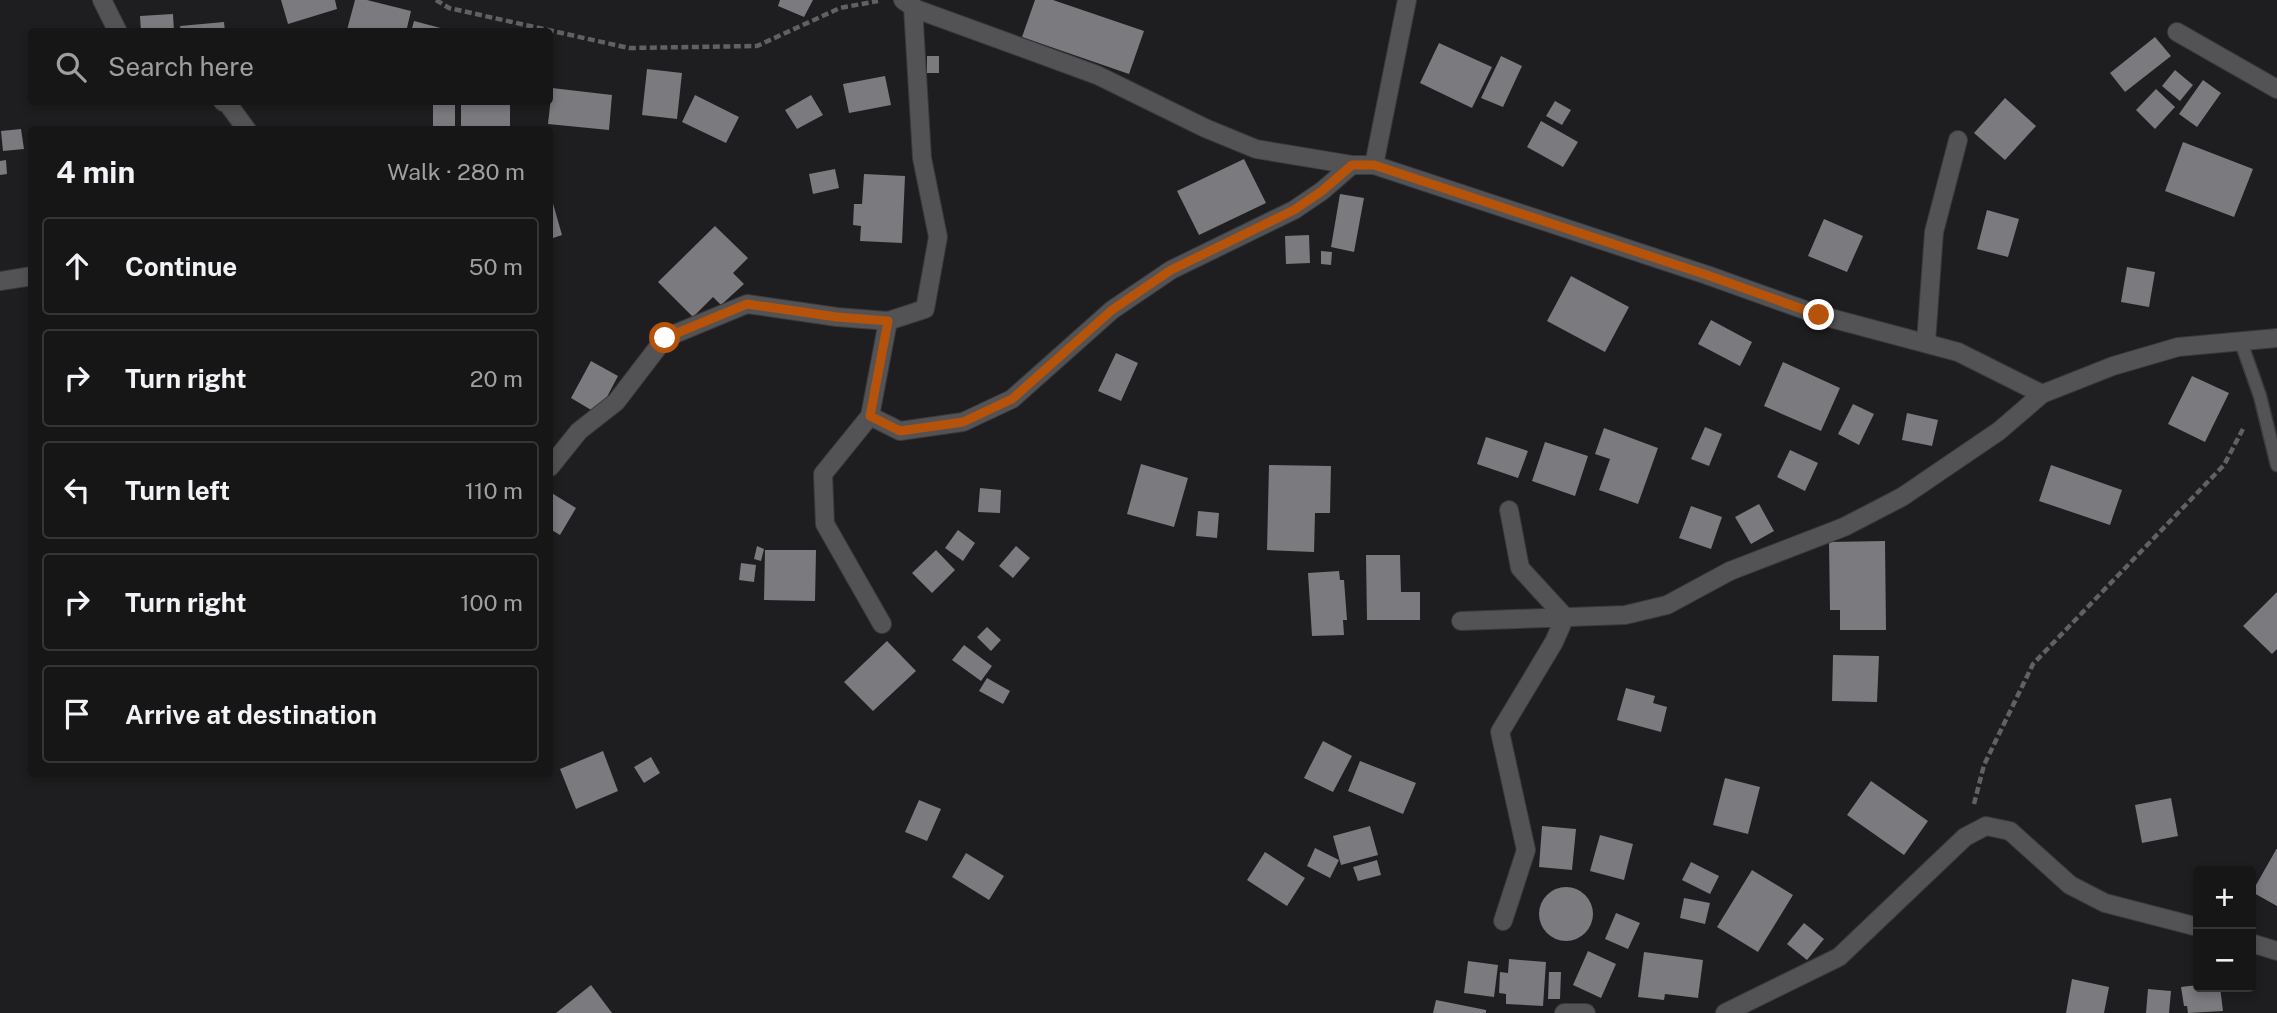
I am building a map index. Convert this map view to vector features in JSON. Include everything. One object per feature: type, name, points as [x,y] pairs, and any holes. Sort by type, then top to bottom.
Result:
[{"type":"street","points":[[102,0],[116,28]]},
{"type":"street","points":[[1374,165],[1407,0]]},
{"type":"street","points":[[553,463],[579,431],[616,402],[665,338],[747,304],[837,317],[888,321],[925,309],[938,237],[922,158],[908,3],[1097,75],[1205,128],[1256,149],[1352,165],[1374,165],[1707,275],[1819,315],[1958,352],[2042,394]]},
{"type":"street","points":[[2177,32],[2277,89]]},
{"type":"street","points":[[229,105],[244,126]]},
{"type":"street","points":[[1926,342],[1934,232],[1958,140]]},
{"type":"street","points":[[870,416],[900,431],[963,422],[1012,399],[1112,310],[1171,270],[1294,210],[1322,191],[1352,165]]},
{"type":"street","points":[[0,281],[28,277]]},
{"type":"street","points":[[882,624],[825,524],[823,474],[870,416],[888,321]]},
{"type":"street","points":[[1461,621],[1625,615],[1667,605],[1730,571],[1844,527],[1913,490],[2000,431],[2042,394],[2113,366],[2178,347],[2277,338]]},
{"type":"street","points":[[1509,510],[1520,568],[1565,617]]},
{"type":"street","points":[[1503,921],[1526,850],[1500,732],[1554,642],[1565,617]]},
{"type":"street","points":[[1725,1013],[1839,957],[1965,837],[1986,826],[2010,831],[2070,885],[2105,903],[2193,926]]},
{"type":"street","points":[[2256,945],[2277,951]]},
{"type":"street","points":[[1564,1013],[1586,1013]]},
{"type":"lane","points":[[2241,342],[2260,396],[2277,465]]},
{"type":"path","points":[[436,0],[449,8],[539,28]]},
{"type":"path","points":[[553,31],[629,48],[757,46],[840,8],[881,0]]},
{"type":"path","points":[[1965,837],[1984,765],[2033,664],[2224,465],[2260,396]]},
{"type":"building","points":[[281,0],[335,0],[337,9],[288,24]]},
{"type":"building","points":[[355,0],[367,0],[411,11],[407,28],[348,28]]},
{"type":"building","points":[[780,0],[813,0],[804,17],[778,6]]},
{"type":"building","points":[[1035,0],[1053,0],[1144,31],[1129,74],[1022,37]]},
{"type":"building","points":[[173,14],[174,28],[141,28],[140,16]]},
{"type":"building","points":[[414,21],[441,28],[412,28]]},
{"type":"building","points":[[224,22],[225,28],[180,28]]},
{"type":"building","points":[[2155,37],[2171,56],[2125,92],[2110,73]]},
{"type":"building","points":[[1439,43],[1492,67],[1472,108],[1420,83]]},
{"type":"building","points":[[927,56],[939,56],[939,73],[927,73]]},
{"type":"building","points":[[1501,56],[1522,66],[1503,107],[1481,98]]},
{"type":"building","points":[[647,69],[682,73],[677,119],[642,115]]},
{"type":"building","points":[[2175,70],[2193,85],[2180,101],[2162,86]]},
{"type":"building","points":[[885,76],[891,105],[849,113],[843,84]]},
{"type":"building","points":[[2203,80],[2221,93],[2197,127],[2179,114]]},
{"type":"building","points":[[553,88],[612,95],[609,130],[548,124],[550,105],[553,105]]},
{"type":"building","points":[[2156,89],[2175,107],[2155,129],[2136,110]]},
{"type":"building","points":[[695,95],[739,117],[726,143],[682,122]]},
{"type":"building","points":[[811,95],[823,115],[797,129],[785,110]]},
{"type":"building","points":[[2005,98],[2036,126],[2005,160],[1974,133]]},
{"type":"building","points":[[1555,101],[1571,110],[1562,125],[1546,116]]},
{"type":"building","points":[[433,105],[455,105],[455,126],[433,126]]},
{"type":"building","points":[[461,105],[510,105],[510,126],[461,126]]},
{"type":"building","points":[[1541,121],[1578,142],[1563,167],[1527,147]]},
{"type":"building","points":[[21,129],[24,149],[3,151],[1,131]]},
{"type":"building","points":[[2183,142],[2253,169],[2234,217],[2165,191]]},
{"type":"building","points":[[1244,159],[1266,203],[1199,235],[1177,191]]},
{"type":"building","points":[[6,160],[7,174],[0,175],[0,161]]},
{"type":"building","points":[[835,169],[839,188],[813,194],[809,174]]},
{"type":"building","points":[[864,174],[905,176],[902,243],[860,241],[861,226],[853,225],[854,204],[862,204]]},
{"type":"building","points":[[1340,194],[1364,198],[1354,252],[1331,247]]},
{"type":"building","points":[[553,204],[562,235],[553,238]]},
{"type":"building","points":[[1987,210],[2019,219],[2008,257],[1977,249]]},
{"type":"building","points":[[1824,219],[1863,236],[1847,272],[1808,256]]},
{"type":"building","points":[[715,226],[748,258],[733,273],[744,284],[721,305],[713,297],[693,317],[658,282]]},
{"type":"building","points":[[1309,235],[1310,263],[1286,264],[1285,236]]},
{"type":"building","points":[[1321,251],[1332,252],[1331,265],[1321,264]]},
{"type":"building","points":[[2127,267],[2155,272],[2149,307],[2121,302]]},
{"type":"building","points":[[1571,276],[1629,307],[1605,352],[1547,321]]},
{"type":"building","points":[[1711,320],[1752,342],[1740,366],[1698,344]]},
{"type":"building","points":[[1116,353],[1138,363],[1121,401],[1098,391]]},
{"type":"building","points":[[591,361],[618,376],[598,414],[571,398]]},
{"type":"building","points":[[1783,362],[1840,388],[1821,431],[1764,406]]},
{"type":"building","points":[[2192,376],[2229,393],[2205,442],[2168,424]]},
{"type":"building","points":[[1853,404],[1874,414],[1859,445],[1838,434]]},
{"type":"building","points":[[1907,413],[1938,420],[1932,446],[1902,440]]},
{"type":"building","points":[[1705,427],[1722,434],[1709,466],[1691,459]]},
{"type":"building","points":[[1604,428],[1658,448],[1638,504],[1599,490],[1610,459],[1595,454]]},
{"type":"building","points":[[1486,437],[1528,451],[1518,478],[1477,464]]},
{"type":"building","points":[[1545,442],[1588,456],[1575,496],[1532,481]]},
{"type":"building","points":[[1790,450],[1818,463],[1805,491],[1777,477]]},
{"type":"building","points":[[1141,464],[1188,478],[1174,527],[1127,514]]},
{"type":"building","points":[[1269,465],[1331,466],[1330,513],[1315,513],[1314,552],[1267,550]]},
{"type":"building","points":[[2051,465],[2122,490],[2110,525],[2039,501]]},
{"type":"building","points":[[980,488],[1001,490],[1000,513],[978,512]]},
{"type":"building","points":[[553,494],[576,508],[560,535],[553,531]]},
{"type":"building","points":[[1759,504],[1774,531],[1751,544],[1735,517]]},
{"type":"building","points":[[1691,506],[1722,517],[1711,549],[1679,538]]},
{"type":"building","points":[[1198,511],[1219,513],[1217,538],[1196,536]]},
{"type":"building","points":[[958,530],[975,543],[963,561],[945,548]]},
{"type":"building","points":[[1885,541],[1886,630],[1840,630],[1840,610],[1830,610],[1829,542]]},
{"type":"building","points":[[757,546],[764,549],[761,561],[754,559]]},
{"type":"building","points":[[1016,546],[1030,558],[1013,578],[999,566]]},
{"type":"building","points":[[765,550],[816,550],[815,601],[764,600]]},
{"type":"building","points":[[936,550],[955,570],[932,593],[912,573]]},
{"type":"building","points":[[1366,555],[1400,555],[1401,592],[1420,592],[1420,620],[1367,620]]},
{"type":"building","points":[[741,563],[756,565],[754,582],[739,580]]},
{"type":"building","points":[[1339,571],[1340,580],[1344,580],[1347,620],[1343,620],[1344,635],[1312,636],[1308,573]]},
{"type":"building","points":[[2277,592],[2277,649],[2272,654],[2243,626]]},
{"type":"building","points":[[987,627],[1001,640],[991,651],[977,637]]},
{"type":"building","points":[[887,641],[916,671],[873,711],[844,682]]},
{"type":"building","points":[[964,645],[992,666],[981,681],[952,660]]},
{"type":"building","points":[[1833,655],[1879,656],[1877,702],[1832,701]]},
{"type":"building","points":[[987,678],[1010,691],[1003,704],[979,691]]},
{"type":"building","points":[[1626,688],[1655,696],[1653,703],[1667,707],[1661,732],[1617,720]]},
{"type":"building","points":[[1323,741],[1352,756],[1333,792],[1304,778]]},
{"type":"building","points":[[603,751],[618,791],[576,809],[560,769]]},
{"type":"building","points":[[651,757],[660,773],[644,783],[634,767]]},
{"type":"building","points":[[1360,761],[1416,783],[1403,814],[1348,791]]},
{"type":"building","points":[[1725,778],[1760,787],[1748,834],[1713,825]]},
{"type":"building","points":[[1871,781],[1928,821],[1904,855],[1847,815]]},
{"type":"building","points":[[2171,798],[2178,836],[2142,843],[2135,805]]},
{"type":"building","points":[[919,800],[941,809],[927,841],[905,832]]},
{"type":"building","points":[[1370,826],[1378,855],[1341,865],[1333,836]]},
{"type":"building","points":[[1542,826],[1576,829],[1572,870],[1539,867]]},
{"type":"building","points":[[1600,835],[1633,844],[1624,880],[1590,871]]},
{"type":"building","points":[[1315,848],[1339,860],[1330,878],[1307,866]]},
{"type":"building","points":[[2277,848],[2277,906],[2256,894],[2256,885]]},
{"type":"building","points":[[1265,852],[1305,878],[1287,906],[1247,880]]},
{"type":"building","points":[[966,853],[1004,876],[989,900],[952,877]]},
{"type":"building","points":[[1377,860],[1381,875],[1358,881],[1353,867]]},
{"type":"building","points":[[1691,862],[1719,876],[1710,894],[1682,880]]},
{"type":"building","points":[[1752,870],[1793,895],[1758,952],[1717,927]]},
{"type":"building","points":[[1566,887],[1585,895],[1593,914],[1585,933],[1566,941],[1547,933],[1539,914],[1547,895]]},
{"type":"building","points":[[1684,898],[1710,903],[1705,924],[1680,918]]},
{"type":"building","points":[[1616,913],[1640,923],[1628,949],[1605,939]]},
{"type":"building","points":[[1804,923],[1824,939],[1807,960],[1787,944]]},
{"type":"building","points":[[1588,951],[1616,964],[1601,998],[1573,985]]},
{"type":"building","points":[[1644,952],[1703,960],[1698,998],[1665,994],[1664,1000],[1638,997]]},
{"type":"building","points":[[1509,959],[1546,962],[1543,1006],[1506,1004],[1506,994],[1499,993],[1500,972],[1508,973]]},
{"type":"building","points":[[1468,961],[1498,965],[1494,997],[1464,993]]},
{"type":"building","points":[[1549,972],[1561,972],[1560,999],[1548,999]]},
{"type":"building","points":[[2072,979],[2109,987],[2104,1013],[2066,1013]]},
{"type":"building","points":[[591,985],[612,1013],[556,1013]]},
{"type":"building","points":[[2193,986],[2193,992],[2221,992],[2223,1011],[2188,1013],[2181,987]]},
{"type":"building","points":[[2148,989],[2171,991],[2169,1013],[2146,1013]]},
{"type":"building","points":[[1436,1000],[1486,1010],[1486,1013],[1433,1013]]},
{"type":"route","points":[[665,338],[747,304],[837,317],[888,321],[870,416],[900,431],[963,422],[1012,399],[1112,310],[1171,270],[1294,210],[1322,191],[1352,165],[1374,165],[1707,275],[1819,315]]}]
